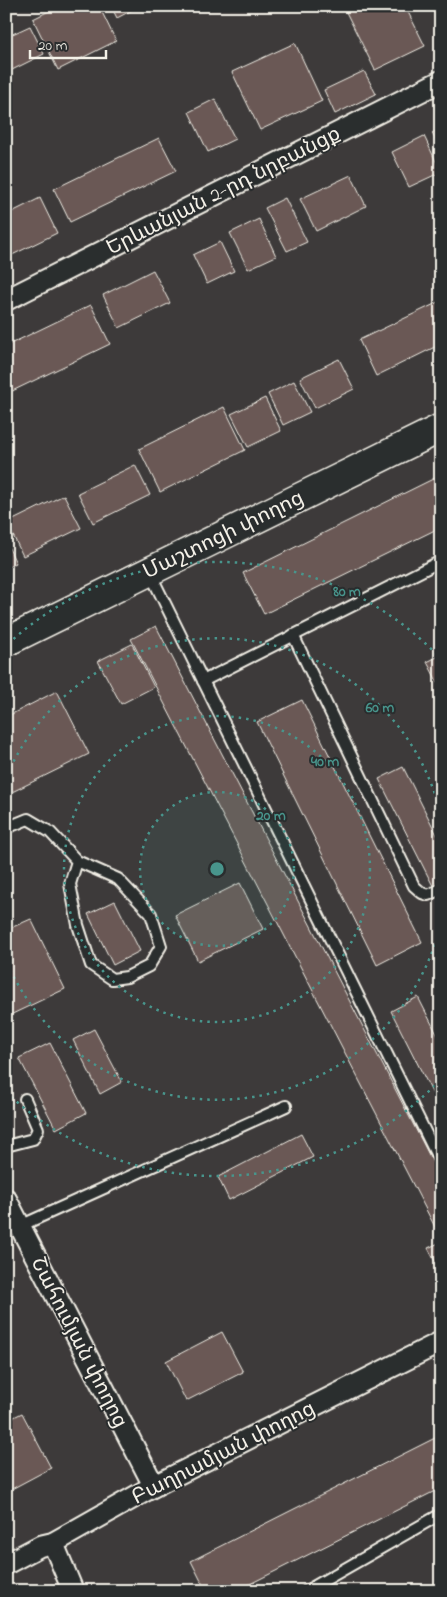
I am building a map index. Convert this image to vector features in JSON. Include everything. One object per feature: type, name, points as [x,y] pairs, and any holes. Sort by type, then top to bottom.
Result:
[{"type":"main road","name":"Մաշտոցի փողոց","points":[[6,642],[441,428]]},
{"type":"street","name":"Երևանյան 2-րդ նրբանցք","points":[[6,300],[441,82]]},
{"type":"street","name":"Շահումյան փողոց","points":[[6,1199],[154,1486]]},
{"type":"street","name":"Բաղրամյան փողոց","points":[[6,1564],[40,1546],[53,1543],[154,1486],[441,1342]]},
{"type":"street","points":[[53,1543],[73,1591]]},
{"type":"lane","points":[[203,681],[441,561]]},
{"type":"lane","points":[[149,571],[441,1164]]},
{"type":"lane","points":[[293,635],[414,886],[422,893],[428,895],[441,889]]},
{"type":"lane","points":[[6,828],[28,819],[50,832],[77,862],[118,879],[151,914],[161,946],[149,966],[127,977],[112,979],[91,965],[78,925],[70,884],[77,862]]},
{"type":"lane","points":[[6,1146],[33,1139],[38,1129],[25,1100]]},
{"type":"lane","points":[[20,1226],[286,1106]]},
{"type":"lane","points":[[306,1591],[441,1514]]},
{"type":"building","points":[[59,6],[99,6],[116,41],[58,70],[33,19]]},
{"type":"building","points":[[111,6],[140,6],[117,18]]},
{"type":"building","points":[[343,6],[405,6],[425,46],[375,70]]},
{"type":"building","points":[[30,26],[44,54],[6,73],[6,37]]},
{"type":"building","points":[[295,43],[322,101],[260,130],[232,72]]},
{"type":"building","points":[[364,71],[376,94],[335,114],[324,90]]},
{"type":"building","points":[[215,99],[235,139],[208,152],[189,112]]},
{"type":"building","points":[[441,128],[441,151],[432,133]]},
{"type":"building","points":[[424,136],[441,172],[409,187],[392,152]]},
{"type":"building","points":[[159,138],[176,171],[70,222],[54,189]]},
{"type":"building","points":[[351,175],[366,206],[316,231],[300,199]]},
{"type":"building","points":[[40,198],[57,233],[6,258],[6,215]]},
{"type":"building","points":[[285,198],[307,242],[287,251],[265,208]]},
{"type":"building","points":[[259,219],[276,256],[248,269],[230,233]]},
{"type":"building","points":[[220,242],[234,271],[207,284],[193,255]]},
{"type":"building","points":[[153,270],[170,303],[119,328],[103,295]]},
{"type":"building","points":[[441,301],[441,344],[376,376],[359,340]]},
{"type":"building","points":[[91,305],[110,344],[6,394],[6,346]]},
{"type":"building","points":[[339,359],[354,389],[315,408],[300,378]]},
{"type":"building","points":[[294,381],[310,412],[283,425],[268,394]]},
{"type":"building","points":[[265,398],[281,431],[248,447],[231,414]]},
{"type":"building","points":[[224,407],[245,450],[160,492],[139,449]]},
{"type":"building","points":[[135,465],[150,495],[93,523],[78,493]]},
{"type":"building","points":[[441,475],[441,527],[264,614],[243,573]]},
{"type":"building","points":[[64,495],[81,528],[23,556],[7,523]]},
{"type":"building","points":[[6,542],[16,563],[6,568]]},
{"type":"building","points":[[156,626],[441,1178],[441,1224],[435,1227],[131,639]]},
{"type":"building","points":[[132,644],[154,687],[121,704],[98,661]]},
{"type":"building","points":[[441,655],[441,689],[427,662]]},
{"type":"building","points":[[57,691],[89,754],[6,795],[6,717]]},
{"type":"building","points":[[302,700],[422,942],[377,965],[257,722]]},
{"type":"building","points":[[403,767],[441,843],[441,882],[433,886],[379,779]]},
{"type":"building","points":[[240,883],[263,929],[198,961],[175,915]]},
{"type":"building","points":[[115,901],[140,951],[113,965],[88,914]]},
{"type":"building","points":[[31,919],[65,989],[6,1017],[6,930]]},
{"type":"building","points":[[418,997],[441,1042],[441,1110],[391,1011]]},
{"type":"building","points":[[94,1029],[122,1082],[100,1094],[73,1040]]},
{"type":"building","points":[[50,1043],[86,1113],[56,1129],[19,1058]]},
{"type":"building","points":[[301,1134],[313,1157],[229,1200],[218,1177]]},
{"type":"building","points":[[441,1242],[441,1273],[428,1248]]},
{"type":"building","points":[[222,1332],[243,1372],[186,1401],[166,1361]]},
{"type":"building","points":[[22,1413],[51,1468],[6,1492],[6,1421]]},
{"type":"building","points":[[441,1435],[441,1488],[236,1591],[206,1591],[191,1561]]}]
